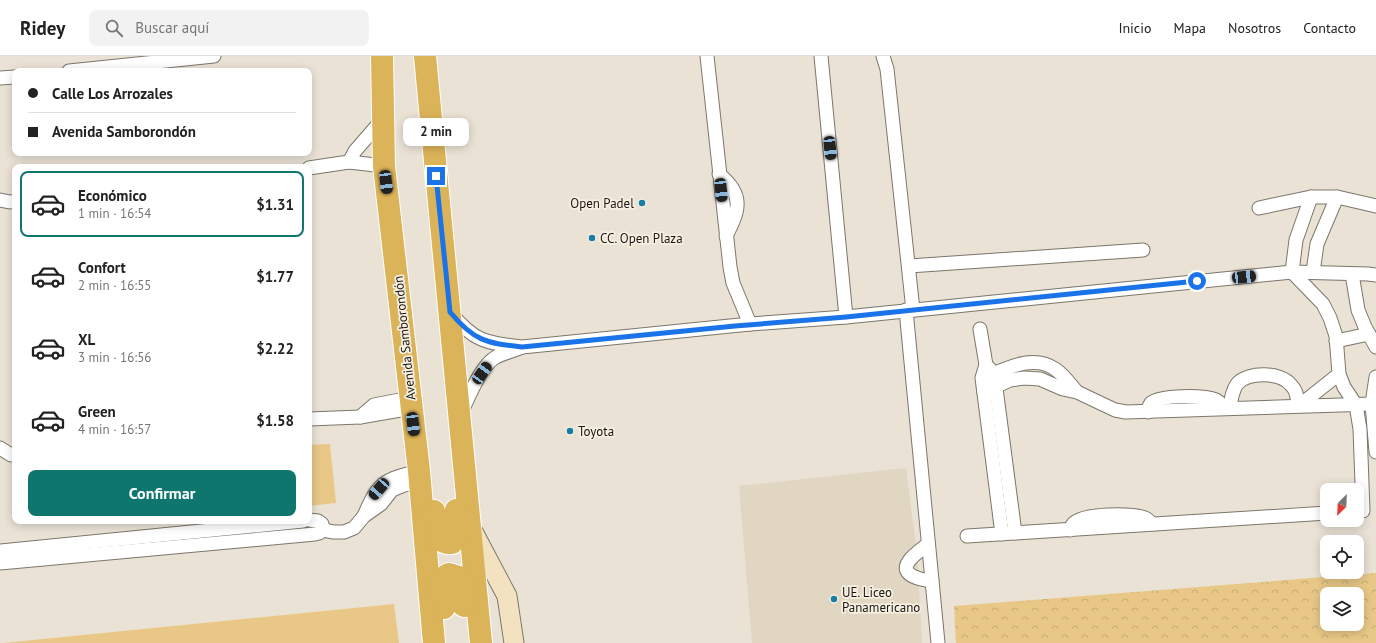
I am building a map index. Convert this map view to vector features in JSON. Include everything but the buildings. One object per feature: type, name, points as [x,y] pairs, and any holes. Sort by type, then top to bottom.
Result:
[{"type":"highway","points":[[425,56],[481,643]]},
{"type":"highway","name":"Avenida Samborondón","points":[[378,58],[382,120],[374,165],[411,403],[434,643]]},
{"type":"highway","points":[[419,476],[431,488],[439,540],[452,543],[457,532],[453,449],[459,416]]},
{"type":"highway","points":[[447,643],[442,582],[449,574],[459,577],[462,581],[468,643]]},
{"type":"main road","points":[[469,524],[507,596],[514,643]]},
{"type":"street","points":[[99,68],[214,56]]},
{"type":"street","points":[[707,56],[730,267],[750,324]]},
{"type":"street","points":[[821,56],[846,317]]},
{"type":"street","points":[[883,56],[887,69],[909,266],[910,310],[928,544],[938,643]]},
{"type":"street","points":[[0,78],[12,77]]},
{"type":"street","points":[[349,162],[362,141],[382,120]]},
{"type":"street","points":[[362,141],[374,165]]},
{"type":"street","points":[[312,168],[349,162],[374,165]]},
{"type":"street","points":[[1292,272],[1296,240],[1310,197]]},
{"type":"street","points":[[1259,208],[1310,197],[1337,197],[1376,206]]},
{"type":"street","points":[[1313,272],[1317,244],[1337,197]]},
{"type":"street","points":[[0,200],[12,202]]},
{"type":"street","points":[[909,266],[1143,250]]},
{"type":"street","points":[[450,312],[461,325],[484,341],[494,344],[522,347],[750,324],[846,317],[1292,272],[1376,275]]},
{"type":"street","points":[[1292,272],[1323,304],[1330,318],[1336,341],[1339,374],[1344,387],[1356,405],[1360,429],[1365,511]]},
{"type":"street","points":[[1352,274],[1358,310],[1376,347]]},
{"type":"street","points":[[980,329],[990,369],[990,390],[1009,534]]},
{"type":"street","points":[[1336,341],[1369,334]]},
{"type":"street","points":[[459,416],[488,364],[495,357],[522,347]]},
{"type":"street","points":[[990,390],[982,378],[990,369],[1033,363],[1046,365],[1056,370],[1077,392]]},
{"type":"street","points":[[1299,405],[1339,374]]},
{"type":"street","points":[[1227,408],[1237,384],[1245,379],[1258,375],[1272,375],[1282,378],[1290,383],[1296,392],[1299,405]]},
{"type":"street","points":[[1376,376],[1372,404],[1376,452]]},
{"type":"street","points":[[990,390],[1010,380],[1024,378],[1040,379],[1063,389],[1077,392],[1115,410],[1126,412],[1148,412],[1148,407],[1152,402],[1161,399],[1182,397],[1202,397],[1216,400],[1227,408],[1372,404]]},
{"type":"street","points":[[312,419],[360,417],[374,405],[411,403]]},
{"type":"street","points":[[0,448],[12,455]]},
{"type":"street","points":[[0,563],[13,556],[182,540],[261,539],[315,534],[323,530],[344,532],[354,528],[364,516],[381,504],[392,490],[419,476]]},
{"type":"street","points":[[967,536],[1320,513]]},
{"type":"street","points":[[312,520],[318,521],[322,524],[323,530]]},
{"type":"street","points":[[182,540],[271,524]]},
{"type":"street","points":[[260,525],[261,539]]},
{"type":"street","points":[[928,544],[908,561],[906,567],[913,578],[932,581]]},
{"type":"street","points":[[0,551],[13,556]]},
{"type":"street","points":[[507,596],[520,643]]},
{"type":"shaded area","name":"UE. Liceo Panamericano","points":[[906,468],[917,554],[922,643],[752,643],[739,486]]},
{"type":"green space","points":[[330,444],[336,503],[312,506],[312,445]]},
{"type":"green space","points":[[1376,573],[1376,643],[956,643],[954,606],[1320,577],[1320,579],[1364,579],[1364,574]]},
{"type":"green space","points":[[394,604],[399,643],[3,643]]},
{"type":"place","name":"Open Padel","points":[[642,203]]},
{"type":"place","name":"CC. Open Plaza","points":[[592,238]]},
{"type":"place","name":"Toyota","points":[[570,431]]},
{"type":"place","name":"UE. Liceo Panamericano","points":[[834,599]]},
{"type":"route","points":[[436,176],[450,312],[461,325],[472,334],[484,341],[494,344],[522,347],[735,326],[846,317],[1197,281]]}]
